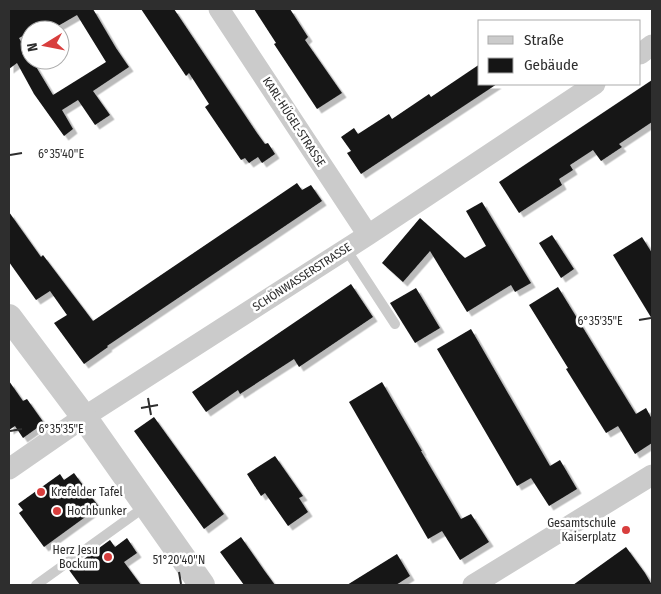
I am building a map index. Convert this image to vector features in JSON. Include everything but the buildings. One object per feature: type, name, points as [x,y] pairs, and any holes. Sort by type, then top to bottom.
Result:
[{"type":"street","name":"KARL-HÜGEL-STRASSE","points":[[219,9],[368,235]]},
{"type":"street","points":[[641,53],[652,45]]},
{"type":"street","name":"SCHÖNWASSERSTRASSE","points":[[9,469],[84,417],[368,235],[593,85]]},
{"type":"street","points":[[9,317],[84,417],[202,585]]},
{"type":"street","points":[[473,585],[652,476]]},
{"type":"lane","points":[[346,249],[395,324]]},
{"type":"lane","points":[[36,585],[146,506]]},
{"type":"place","name":"Krefelder Tafel","points":[[41,492]]},
{"type":"place","name":"Hochbunker","points":[[57,511]]},
{"type":"place","name":"Gesamtschule Kaiserplatz","points":[[626,530]]},
{"type":"place","name":"Herz Jesu Bockum","points":[[108,557]]}]
